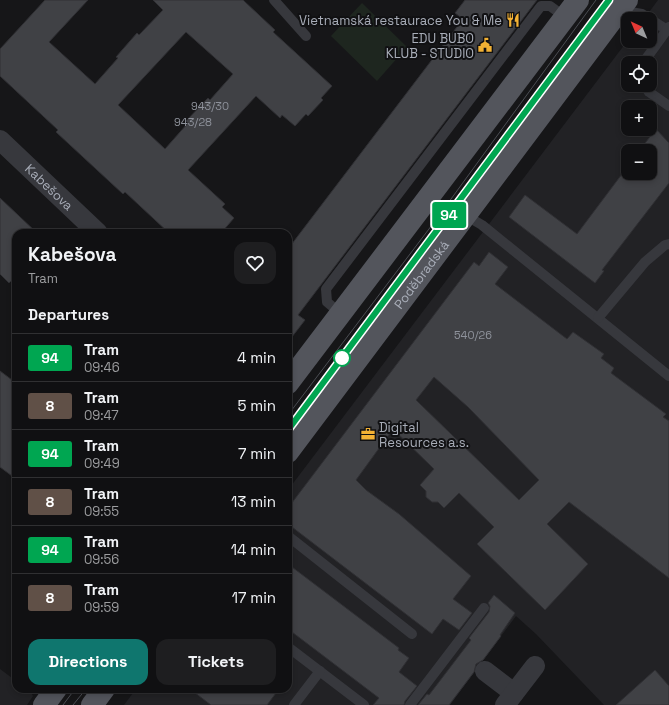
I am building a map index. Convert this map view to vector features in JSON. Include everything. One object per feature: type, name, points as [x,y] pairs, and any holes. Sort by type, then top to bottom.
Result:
[{"type":"main road","name":"Poděbradská","points":[[292,447],[623,5]]},
{"type":"main road","points":[[292,378],[571,8]]},
{"type":"main road","points":[[44,705],[53,693]]},
{"type":"main road","points":[[92,705],[101,693]]},
{"type":"street","name":"Kabešova","points":[[0,140],[94,229]]},
{"type":"street","points":[[485,671],[510,699],[535,666]]},
{"type":"lane","points":[[279,2],[306,36]]},
{"type":"lane","points":[[623,5],[638,12]]},
{"type":"lane","points":[[648,56],[668,29],[657,23]]},
{"type":"lane","points":[[649,92],[669,106]]},
{"type":"lane","points":[[465,215],[482,225],[669,376]]},
{"type":"lane","points":[[598,318],[644,262],[665,245],[669,244]]},
{"type":"lane","points":[[292,539],[412,634]]},
{"type":"lane","points":[[410,705],[484,608]]},
{"type":"lane","points":[[292,650],[364,705]]},
{"type":"lane","points":[[294,705],[320,671]]},
{"type":"shaded area","points":[[658,0],[669,0],[669,705],[604,705],[536,634],[516,616],[450,705],[124,705],[133,693],[292,693],[292,485],[622,48],[657,48],[657,12],[649,12]]},
{"type":"shaded area","points":[[362,3],[407,47],[377,81],[331,36]]},
{"type":"shaded area","points":[[0,669],[12,678],[12,693],[31,693],[33,696],[27,705],[0,705]]},
{"type":"building","points":[[45,0],[88,0],[49,42],[95,84],[118,58],[116,57],[137,33],[139,35],[163,10],[153,0],[243,0],[275,30],[273,32],[332,86],[321,98],[323,100],[308,116],[306,114],[295,126],[282,115],[280,118],[256,96],[188,170],[225,204],[222,207],[234,218],[224,229],[165,229],[125,192],[123,194],[56,132],[58,130],[0,76],[0,49]],"holes":[[[186,32],[233,74],[210,100],[208,98],[186,121],[188,123],[165,149],[118,105]]]},
{"type":"building","points":[[465,0],[537,0],[298,315],[305,320],[292,337],[292,244],[463,19],[455,13]]},
{"type":"building","points":[[657,130],[669,143],[669,183],[602,270],[604,271],[595,283],[509,217],[525,195],[577,234],[621,175],[621,180],[657,180],[657,144],[644,144],[651,136],[657,136]]},
{"type":"building","points":[[0,198],[33,229],[12,229],[12,280],[9,283],[0,274]]},
{"type":"building","points":[[489,252],[508,267],[495,284],[567,339],[573,332],[604,354],[601,358],[614,368],[611,373],[666,414],[663,417],[669,421],[669,578],[569,502],[547,524],[588,564],[545,610],[477,544],[494,527],[459,493],[444,508],[438,502],[432,502],[426,497],[426,491],[420,485],[434,469],[393,429],[356,480],[366,490],[399,514],[471,576],[453,599],[472,613],[459,630],[443,619],[432,634],[292,527],[292,503],[474,262],[479,266]],"holes":[[[434,377],[468,407],[539,480],[519,500],[416,400]]]},
{"type":"building","points":[[0,371],[12,380],[12,476],[0,467]]},
{"type":"building","points":[[292,567],[399,648],[398,650],[409,658],[399,672],[417,686],[405,701],[404,705],[373,705],[379,698],[292,632]]},
{"type":"building","points":[[494,595],[515,613],[500,635],[501,636],[483,660],[476,664],[474,672],[449,705],[418,705],[427,694],[429,695],[471,640],[469,638],[489,612],[490,606],[488,603]]},
{"type":"building","points":[[655,670],[669,686],[669,705],[616,705]]},
{"type":"building","points":[[195,693],[276,693],[267,705],[211,705]]},
{"type":"tram line","points":[[292,410],[435,221],[596,0]]},
{"type":"tram line","points":[[292,425],[609,0]]},
{"type":"tram line","name":"94","points":[[292,425],[609,0]]},
{"type":"tram line","points":[[63,705],[72,693]]},
{"type":"tram line","points":[[73,705],[83,693]]},
{"type":"place","name":"Vietnamská restaurace You & Me","points":[[513,20]]},
{"type":"place","name":"EDU BUBO KLUB - STUDIO","points":[[485,45]]},
{"type":"place","name":"Digital Resources a.s.","points":[[368,434]]}]
